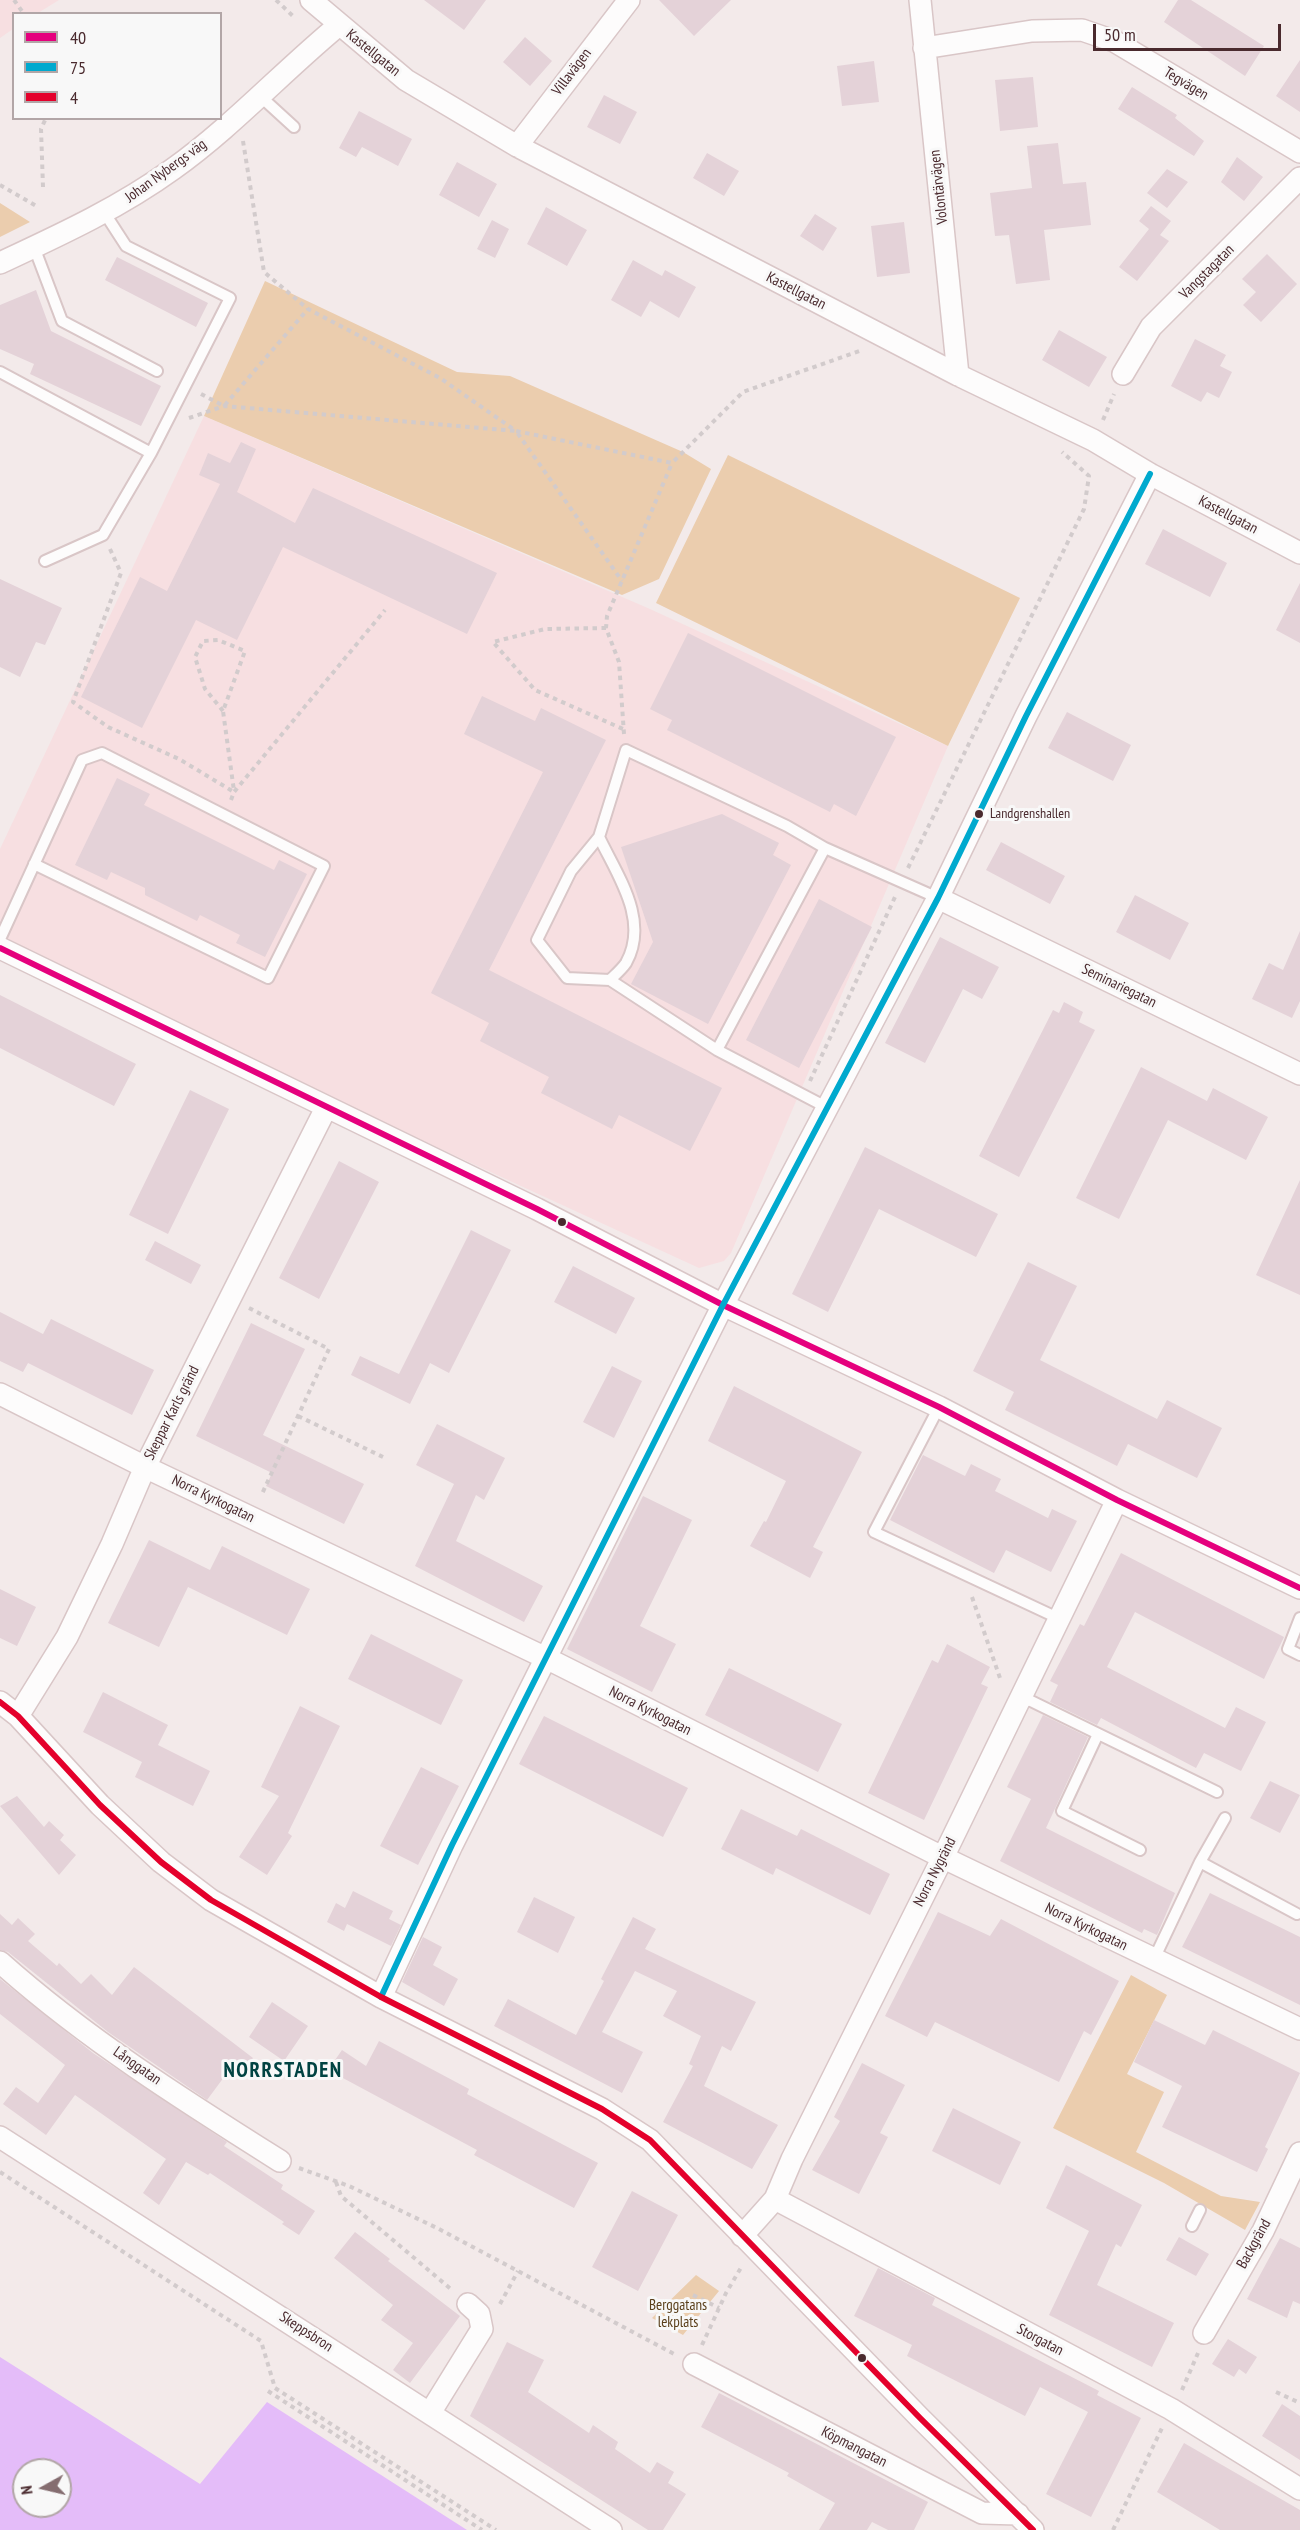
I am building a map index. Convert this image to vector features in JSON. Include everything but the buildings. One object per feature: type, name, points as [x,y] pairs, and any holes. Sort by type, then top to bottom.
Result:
[{"type":"street","name":"Kastellgatan","points":[[311,0],[339,26],[406,80],[517,146],[958,375],[1093,440],[1150,474],[1300,553]]},
{"type":"street","name":"Villavägen","points":[[517,146],[629,0]]},
{"type":"street","name":"Volontärvägen","points":[[920,0],[958,375]]},
{"type":"street","name":"Johan Nybergs väg","points":[[0,263],[104,212],[174,168],[239,115],[339,26]]},
{"type":"street","name":"Tegvägen","points":[[924,48],[1032,31],[1082,30],[1114,41],[1300,152]]},
{"type":"street","name":"Vangstagatan","points":[[1123,374],[1151,327],[1300,178]]},
{"type":"street","points":[[381,1997],[452,1845],[723,1305],[938,898],[1026,716],[1150,474]]},
{"type":"street","name":"Seminariegatan","points":[[938,898],[1300,1074]]},
{"type":"street","points":[[0,948],[537,1209],[723,1305],[939,1407],[1117,1500],[1300,1588]]},
{"type":"street","name":"Skeppar Karls gränd","points":[[18,1716],[66,1637],[112,1544],[145,1467],[326,1108]]},
{"type":"street","name":"Norra Kyrkogatan","points":[[0,1394],[145,1467],[546,1658],[942,1857],[1300,2029]]},
{"type":"street","name":"Norra Nygränd","points":[[742,2236],[775,2199],[792,2159],[1117,1500]]},
{"type":"street","points":[[0,1702],[18,1716],[100,1805],[161,1862],[211,1900],[381,1997],[602,2109],[650,2140],[920,2418],[1033,2530]]},
{"type":"street","name":"Långgatan","points":[[0,1962],[60,2012],[196,2109],[280,2161]]},
{"type":"street","name":"Skeppsbron","points":[[0,2137],[611,2530]]},
{"type":"street","name":"Backgränd","points":[[1204,2333],[1263,2231],[1300,2153]]},
{"type":"street","name":"Storgatan","points":[[775,2199],[1171,2409],[1300,2489]]},
{"type":"street","points":[[430,2413],[482,2330],[478,2314],[468,2304]]},
{"type":"street","name":"Köpmangatan","points":[[694,2364],[982,2513],[1018,2514]]},
{"type":"lane","points":[[259,95],[294,127]]},
{"type":"lane","points":[[45,561],[103,535],[151,453],[230,298],[126,246],[104,212]]},
{"type":"lane","points":[[34,247],[62,321],[157,372]]},
{"type":"lane","points":[[0,372],[151,453]]},
{"type":"lane","points":[[828,1108],[717,1050],[610,980],[567,978],[537,940],[571,871],[598,837],[626,750],[787,826],[825,848],[938,898]]},
{"type":"lane","points":[[0,939],[34,864],[82,760],[102,753],[324,866],[268,978],[34,864]]},
{"type":"lane","points":[[598,837],[632,906],[636,936],[626,964],[610,980]]},
{"type":"lane","points":[[717,1050],[825,848]]},
{"type":"lane","points":[[939,1407],[874,1532],[1060,1619]]},
{"type":"lane","points":[[1300,1618],[1288,1649],[1300,1655]]},
{"type":"lane","points":[[1020,1700],[1030,1701],[1216,1792]]},
{"type":"lane","points":[[1098,1734],[1062,1811],[1140,1850]]},
{"type":"lane","points":[[1154,1959],[1200,1862],[1225,1818]]},
{"type":"lane","points":[[1200,1862],[1297,1914]]},
{"type":"lane","points":[[1192,2226],[1200,2210]]},
{"type":"path","points":[[239,115],[264,272],[308,309],[440,378],[516,431],[622,581]]},
{"type":"path","points":[[43,187],[41,129],[45,120]]},
{"type":"path","points":[[0,185],[38,207]]},
{"type":"path","points":[[224,406],[308,309]]},
{"type":"path","points":[[626,750],[619,662],[606,628],[607,616],[672,463],[743,392],[863,350]]},
{"type":"path","points":[[165,425],[224,406],[516,431],[672,463]]},
{"type":"path","points":[[901,883],[1084,509],[1089,476],[1063,453]]},
{"type":"path","points":[[103,535],[121,573],[73,702],[108,728],[179,759],[234,792]]},
{"type":"path","points":[[225,814],[234,792],[385,610]]},
{"type":"path","points":[[606,628],[545,629],[493,642],[535,690],[624,730]]},
{"type":"path","points":[[223,711],[206,689],[195,657],[203,641],[218,640],[245,651],[223,711],[234,792]]},
{"type":"path","points":[[230,1299],[328,1349],[261,1496]]},
{"type":"path","points":[[298,1416],[383,1457]]},
{"type":"path","points":[[964,1574],[1000,1678]]},
{"type":"path","points":[[280,2161],[336,2181],[437,2228],[694,2364],[738,2271]]},
{"type":"path","points":[[0,2172],[261,2341],[275,2388],[496,2530]]},
{"type":"path","points":[[336,2181],[341,2196],[468,2304]]},
{"type":"path","points":[[495,2314],[518,2271]]},
{"type":"path","points":[[693,2295],[719,2308]]},
{"type":"path","points":[[1182,2389],[1195,2364]]},
{"type":"path","points":[[268,2391],[482,2530]]},
{"type":"path","points":[[1276,2392],[1300,2403]]},
{"type":"path","points":[[1113,2530],[1155,2445]]},
{"type":"shaded area","points":[[0,0],[59,0],[40,12],[12,12],[12,30],[0,38]]},
{"type":"shaded area","points":[[204,416],[650,609],[948,746],[731,1253],[724,1261],[699,1268],[0,946],[0,849]]},
{"type":"shaded area","points":[[0,2357],[200,2484],[267,2402],[467,2530],[0,2530]]},
{"type":"green space","points":[[0,203],[30,222],[0,237]]},
{"type":"green space","points":[[265,281],[457,372],[510,376],[683,452],[711,469],[659,579],[622,595],[204,416]]},
{"type":"green space","points":[[728,455],[1020,598],[948,746],[656,603]]},
{"type":"green space","points":[[1131,1975],[1167,1995],[1127,2074],[1164,2092],[1136,2152],[1221,2196],[1260,2202],[1245,2230],[1164,2183],[1053,2128]]},
{"type":"green space","name":"Berggatans lekplats","points":[[696,2275],[719,2291],[683,2335],[652,2318]]},
{"type":"transit line","name":"75","points":[[381,1997],[452,1845],[723,1305],[938,898],[1026,716],[1150,474]]},
{"type":"transit line","name":"40","points":[[0,948],[537,1209],[723,1305],[939,1407],[1117,1500],[1300,1588]]},
{"type":"transit line","name":"4","points":[[0,1702],[18,1716],[100,1805],[161,1862],[211,1900],[381,1997],[602,2109],[650,2140],[920,2418],[1033,2530]]},
{"type":"place","name":"Landgrenshallen","points":[[979,814]]},
{"type":"district","name":"NORRSTADEN","points":[[283,2071]]}]
